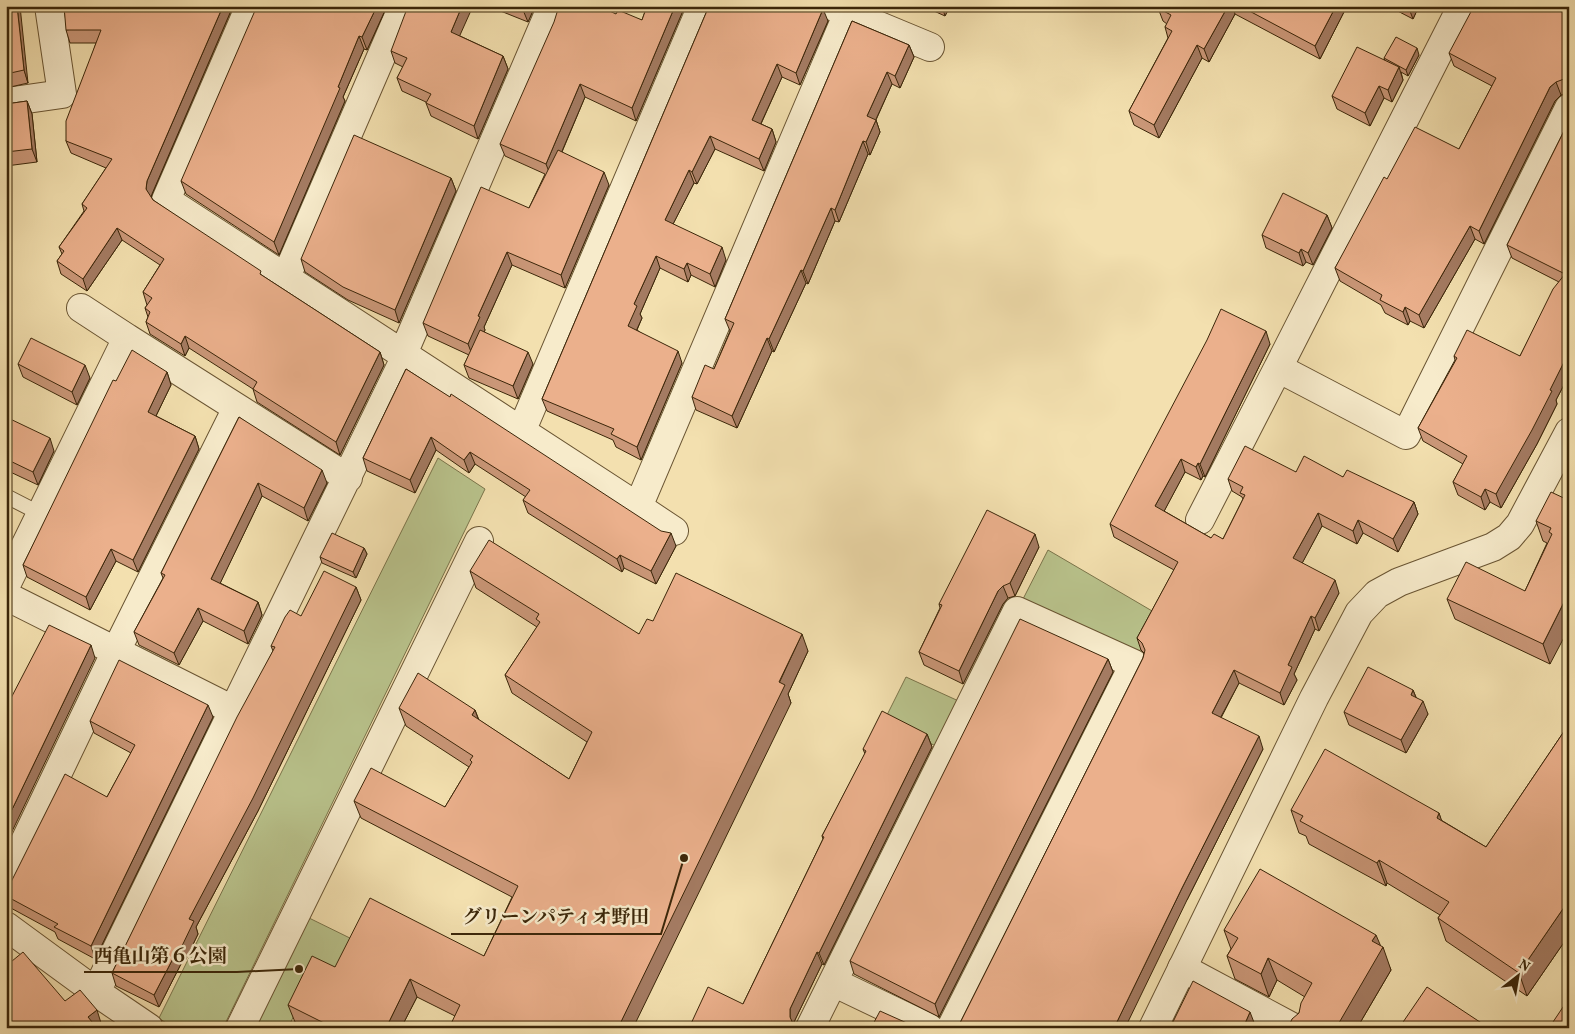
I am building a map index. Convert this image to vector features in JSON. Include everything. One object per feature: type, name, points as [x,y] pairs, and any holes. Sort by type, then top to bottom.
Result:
[{"type":"street","points":[[6,102],[62,94],[49,6]]},
{"type":"street","points":[[250,6],[166,200],[674,531]]},
{"type":"street","points":[[286,277],[403,6]]},
{"type":"street","points":[[96,992],[348,478],[404,355],[552,6]]},
{"type":"street","points":[[520,432],[702,6]]},
{"type":"street","points":[[1200,520],[1462,6]]},
{"type":"street","points":[[638,507],[840,10],[930,47]]},
{"type":"street","points":[[1278,368],[1406,435],[1569,108]]},
{"type":"street","points":[[82,308],[348,478]]},
{"type":"street","points":[[6,585],[127,338]]},
{"type":"street","points":[[6,881],[116,651],[237,408]]},
{"type":"street","points":[[1152,1028],[1314,698],[1359,613],[1377,594],[1400,582],[1493,547],[1509,537],[1520,524],[1569,432]]},
{"type":"street","points":[[240,1028],[478,541]]},
{"type":"street","points":[[6,596],[233,710]]},
{"type":"street","points":[[810,1028],[1017,611],[1134,664],[951,1028]]},
{"type":"street","points":[[10,934],[146,1027]]},
{"type":"street","points":[[1182,968],[1294,1028]]},
{"type":"street","points":[[833,982],[929,1028]]},
{"type":"lane","points":[[6,496],[41,514]]},
{"type":"green space","points":[[438,458],[485,489],[223,1028],[173,1028],[159,1018]]},
{"type":"green space","points":[[1048,550],[1159,615],[1137,656],[1022,601]]},
{"type":"green space","points":[[906,677],[963,703],[940,748],[884,721]]},
{"type":"green space","points":[[307,917],[358,942],[343,975],[319,963],[288,1028],[253,1028]]},
{"type":"building","points":[[6,6],[17,6],[24,70],[6,74]]},
{"type":"building","points":[[64,6],[223,6],[147,181],[146,189],[153,200],[261,271],[260,274],[380,352],[336,442],[253,389],[257,382],[185,336],[181,344],[146,322],[150,312],[145,308],[152,298],[143,292],[164,259],[117,228],[83,279],[57,261],[64,251],[59,247],[87,208],[82,204],[112,159],[66,141],[66,121],[101,30],[66,30]]},
{"type":"building","points":[[257,6],[377,6],[362,37],[359,36],[338,87],[340,88],[274,242],[181,181]]},
{"type":"building","points":[[408,6],[462,6],[451,32],[503,56],[474,126],[426,103],[431,94],[397,78],[407,58],[391,51]]},
{"type":"building","points":[[515,6],[525,6],[523,10]]},
{"type":"building","points":[[559,6],[599,6],[616,14],[618,10],[642,20],[647,6],[675,6],[632,108],[580,84],[546,164],[500,144],[554,22]]},
{"type":"building","points":[[709,6],[819,6],[823,9],[796,73],[777,64],[752,120],[772,129],[759,159],[710,136],[692,172],[689,170],[665,220],[722,247],[710,274],[687,263],[684,269],[656,256],[634,304],[637,306],[628,326],[678,351],[637,447],[611,434],[614,429],[542,399]]},
{"type":"building","points":[[1159,6],[1228,6],[1204,49],[1197,45],[1154,125],[1129,111],[1172,31],[1165,27],[1171,15],[1158,8]]},
{"type":"building","points":[[1240,6],[1336,6],[1315,46]]},
{"type":"building","points":[[1474,6],[1569,6],[1569,80],[1564,79],[1550,87],[1479,231],[1470,226],[1419,315],[1405,307],[1403,312],[1380,300],[1382,295],[1335,268],[1384,177],[1387,179],[1415,127],[1459,149],[1496,78],[1449,53]]},
{"type":"building","points":[[852,21],[909,45],[895,76],[887,72],[867,116],[876,120],[866,142],[863,141],[835,210],[831,208],[803,271],[801,270],[769,339],[767,338],[732,416],[692,397],[705,365],[714,369],[734,323],[725,319]]},
{"type":"building","points":[[1396,37],[1417,48],[1406,70],[1384,58]]},
{"type":"building","points":[[1357,47],[1399,67],[1388,90],[1379,86],[1365,113],[1332,96]]},
{"type":"building","points":[[27,101],[32,149],[6,152],[6,104]]},
{"type":"building","points":[[1569,121],[1569,352],[1532,430],[1496,494],[1485,489],[1481,497],[1453,482],[1467,456],[1418,428],[1457,358],[1454,356],[1467,330],[1520,356],[1553,289],[1565,274],[1507,245]]},
{"type":"building","points":[[354,135],[451,178],[395,310],[343,287],[301,259]]},
{"type":"building","points":[[558,150],[604,172],[561,275],[507,252],[478,316],[480,317],[468,344],[423,323],[481,187],[529,208]]},
{"type":"building","points":[[1283,193],[1327,215],[1308,253],[1301,249],[1299,253],[1262,235]]},
{"type":"building","points":[[1221,309],[1266,331],[1200,464],[1198,463],[1196,467],[1181,459],[1155,506],[1211,538],[1214,534],[1223,539],[1245,495],[1240,493],[1243,487],[1228,479],[1245,446],[1296,472],[1304,456],[1343,477],[1347,470],[1414,502],[1393,539],[1358,520],[1353,531],[1318,513],[1293,558],[1335,580],[1315,618],[1311,616],[1288,665],[1292,667],[1280,693],[1234,670],[1212,713],[1259,736],[1114,1028],[955,1028],[960,1023],[1143,658],[1145,650],[1137,638],[1178,562],[1110,524],[1207,340]]},
{"type":"building","points":[[480,330],[528,352],[513,386],[464,365]]},
{"type":"building","points":[[31,338],[85,365],[72,392],[18,364]]},
{"type":"building","points":[[132,350],[167,372],[148,412],[195,436],[133,560],[111,549],[86,597],[23,565],[113,380],[116,381]]},
{"type":"building","points":[[406,369],[450,397],[451,394],[661,531],[671,533],[651,571],[620,555],[617,559],[523,500],[530,490],[470,452],[464,460],[431,437],[410,480],[363,458]]},
{"type":"building","points":[[6,417],[50,438],[33,472],[6,459]]},
{"type":"building","points":[[239,417],[322,470],[304,508],[258,483],[211,579],[258,602],[244,631],[198,608],[174,653],[134,632],[165,575],[161,573]]},
{"type":"building","points":[[1551,492],[1569,499],[1569,592],[1543,644],[1447,599],[1466,562],[1525,591],[1552,534],[1549,532],[1551,528],[1536,521]]},
{"type":"building","points":[[987,510],[1035,534],[1010,583],[998,591],[959,671],[919,652],[942,605],[939,604]]},
{"type":"building","points":[[332,533],[364,548],[353,572],[320,557]]},
{"type":"building","points":[[489,540],[639,634],[647,619],[653,621],[676,573],[802,634],[779,682],[785,685],[618,1028],[449,1028],[460,1005],[410,979],[386,1028],[334,1028],[288,1005],[312,956],[335,967],[370,898],[484,956],[518,886],[354,801],[371,768],[445,807],[472,762],[470,760],[473,756],[399,708],[418,673],[475,710],[472,715],[569,779],[592,732],[505,675],[540,622],[536,619],[539,614],[470,571]]},
{"type":"building","points":[[324,571],[356,587],[253,798],[189,919],[194,921],[181,948],[179,947],[154,995],[112,973],[237,717],[275,647],[271,646],[285,617],[290,610],[301,616]]},
{"type":"building","points":[[1020,619],[1108,659],[935,1004],[850,961]]},
{"type":"building","points":[[49,625],[91,645],[6,822],[6,695],[11,698]]},
{"type":"building","points":[[119,660],[208,705],[91,946],[54,927],[58,924],[6,896],[6,892],[65,774],[107,797],[135,745],[90,721]]},
{"type":"building","points":[[1368,667],[1413,690],[1411,695],[1423,701],[1401,740],[1344,712]]},
{"type":"building","points":[[882,711],[927,734],[790,1009],[790,1017],[797,1028],[689,1028],[708,987],[743,1004],[824,837],[822,836],[866,751],[863,749]]},
{"type":"building","points":[[1569,724],[1569,900],[1519,973],[1438,918],[1449,902],[1379,860],[1377,863],[1300,821],[1303,816],[1291,810],[1325,749],[1439,813],[1437,818],[1486,847]]},
{"type":"building","points":[[1260,869],[1376,935],[1372,941],[1383,947],[1336,1028],[1288,1028],[1292,1019],[1299,1013],[1301,1003],[1312,983],[1268,958],[1261,974],[1227,956],[1238,938],[1224,930]]},
{"type":"building","points":[[23,952],[65,1001],[80,990],[97,1010],[88,1017],[97,1028],[6,1028],[6,966]]},
{"type":"building","points":[[1193,981],[1250,1012],[1243,1028],[1175,1028],[1171,1026]]},
{"type":"building","points":[[1427,987],[1489,1028],[1399,1028]]},
{"type":"building","points":[[1569,998],[1569,1028],[1549,1028]]},
{"type":"building","points":[[880,1011],[918,1028],[871,1028]]},
{"type":"building","points":[[818,1024],[826,1028],[812,1028]]},
{"type":"building","points":[[848,1024],[855,1028],[847,1028]]},
{"type":"place","name":"グリーンパティオ野田","points":[[684,858]]},
{"type":"place","name":"西亀山第６公園","points":[[299,969]]}]
